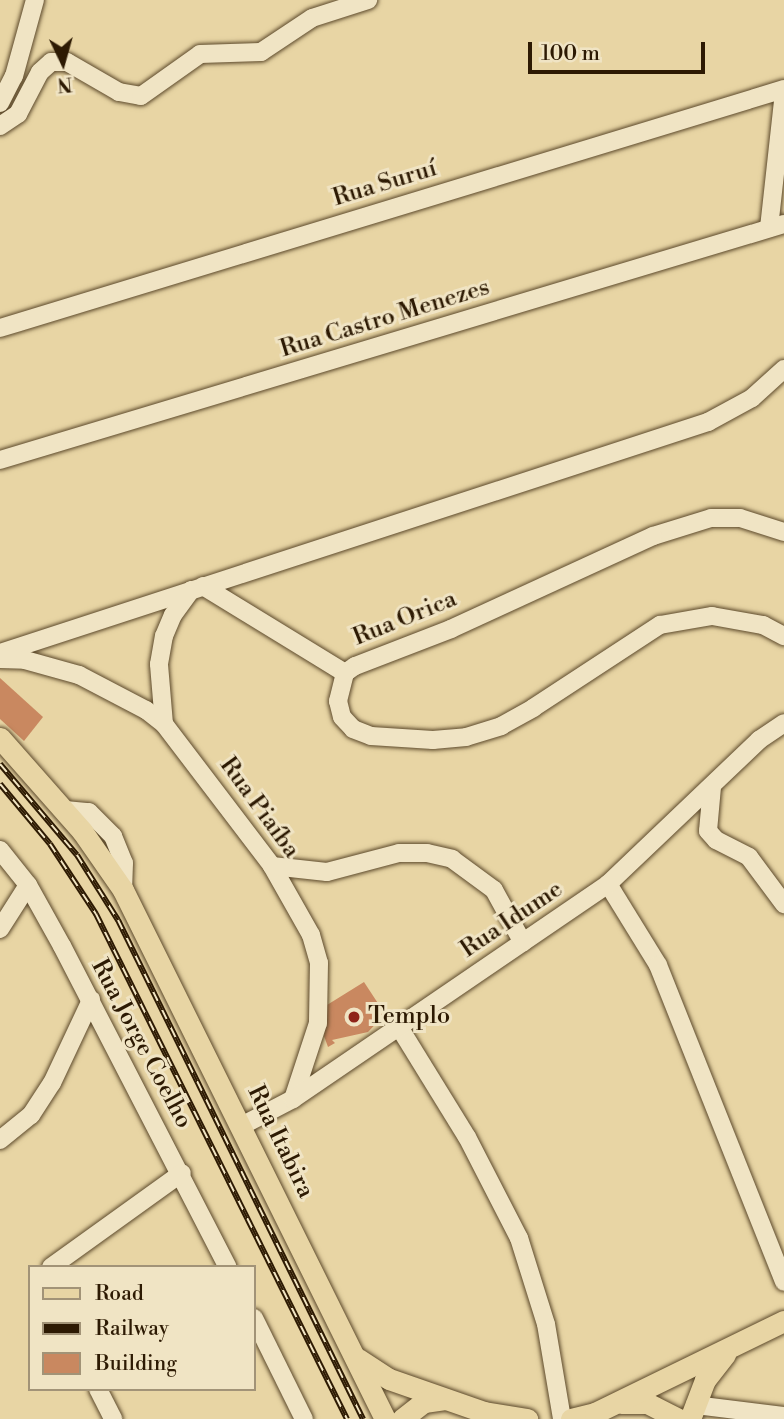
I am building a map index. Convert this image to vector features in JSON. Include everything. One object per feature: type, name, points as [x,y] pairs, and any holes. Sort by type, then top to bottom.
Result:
[{"type":"main road","name":"Rua Itabira","points":[[0,738],[65,810],[123,890],[243,1125],[385,1419]]},
{"type":"main road","points":[[571,1419],[615,1403],[784,1321]]},
{"type":"main road","points":[[615,1403],[647,1403],[688,1414],[713,1367],[740,1342]]},
{"type":"main road","points":[[353,1356],[389,1379],[445,1399],[527,1419]]},
{"type":"main road","points":[[402,1419],[424,1402],[445,1399]]},
{"type":"street","points":[[0,103],[14,76],[35,0]]},
{"type":"street","points":[[0,126],[18,114],[40,72],[51,62],[67,62],[118,92],[141,96],[200,54],[261,52],[312,18],[368,0]]},
{"type":"street","points":[[777,226],[784,91]]},
{"type":"street","name":"Rua Suruí","points":[[0,328],[784,91]]},
{"type":"street","name":"Rua Castro Menezes","points":[[0,460],[777,226]]},
{"type":"street","points":[[0,653],[708,422],[752,398],[784,369]]},
{"type":"street","name":"Rua Orica","points":[[784,532],[740,518],[682,526],[345,673],[338,701],[342,718],[353,729],[392,740],[433,740],[501,726],[660,625],[724,617],[764,625],[784,636]]},
{"type":"street","points":[[197,588],[345,673]]},
{"type":"street","points":[[164,724],[159,664],[164,636],[173,615],[197,588]]},
{"type":"street","name":"Rua Piaíba","points":[[0,659],[26,660],[79,675],[117,693],[164,724],[272,866],[307,925],[319,963],[318,1023],[293,1100]]},
{"type":"street","name":"Rua Idume","points":[[243,1125],[293,1100],[608,884],[759,740],[784,723]]},
{"type":"street","points":[[712,787],[708,831],[716,840],[749,857],[784,904]]},
{"type":"street","name":"Rua Jorge Coelho","points":[[0,850],[28,885],[91,1000],[227,1265]]},
{"type":"street","points":[[272,866],[327,872],[398,853],[427,853],[452,859],[494,890],[523,943]]},
{"type":"street","points":[[608,884],[658,965],[784,1282]]},
{"type":"street","points":[[0,929],[28,885]]},
{"type":"street","points":[[0,1140],[31,1115],[52,1083],[91,1000]]},
{"type":"street","points":[[399,1027],[467,1137],[519,1238],[546,1324],[562,1419]]},
{"type":"street","points":[[54,1265],[182,1173]]},
{"type":"street","points":[[256,1322],[304,1419]]},
{"type":"street","points":[[99,1391],[113,1419]]},
{"type":"street","points":[[688,1414],[784,1416]]},
{"type":"building","points":[[0,678],[43,717],[24,741],[0,719]]},
{"type":"building","name":"Templo","points":[[364,982],[385,1014],[368,1032],[332,1040],[335,1043],[328,1047],[324,1036],[327,1005]]},
{"type":"railway","points":[[0,764],[77,855],[118,920],[363,1419]]},
{"type":"railway","points":[[0,784],[50,844],[96,914],[347,1419]]},
{"type":"place","name":"Templo","points":[[354,1017]]}]
